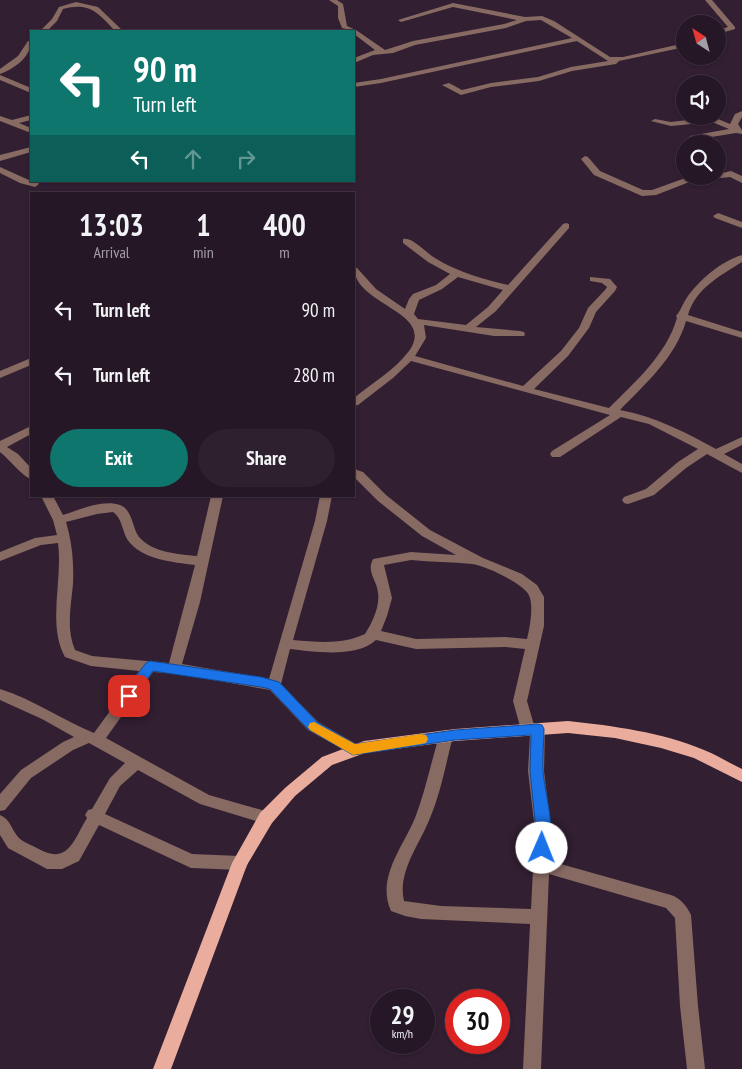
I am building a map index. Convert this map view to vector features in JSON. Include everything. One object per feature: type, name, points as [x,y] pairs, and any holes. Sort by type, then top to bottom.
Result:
[{"type":"main road","points":[[162,1069],[240,863],[266,818],[290,792],[326,762],[353,750],[446,736],[568,727],[614,732],[661,742],[699,754],[742,776]]},
{"type":"street","points":[[332,0],[341,4],[341,18],[344,27],[352,30]]},
{"type":"street","points":[[708,0],[721,15]]},
{"type":"street","points":[[43,30],[55,20],[58,11],[63,6],[76,4],[97,4],[118,30]]},
{"type":"street","points":[[401,20],[453,5],[525,19],[538,18],[550,20],[603,56],[617,59],[676,47]]},
{"type":"street","points":[[355,61],[371,53],[384,52],[413,43],[506,26],[525,19]]},
{"type":"street","points":[[726,20],[733,28],[726,30]]},
{"type":"street","points":[[355,32],[384,52]]},
{"type":"street","points":[[355,84],[368,84],[578,39]]},
{"type":"street","points":[[0,72],[22,58],[30,45]]},
{"type":"street","points":[[446,85],[462,93],[491,85],[539,79],[571,69],[620,61],[617,59]]},
{"type":"street","points":[[0,77],[30,91]]},
{"type":"street","points":[[738,131],[734,124],[742,113]]},
{"type":"street","points":[[12,123],[30,117]]},
{"type":"street","points":[[0,118],[30,131]]},
{"type":"street","points":[[654,122],[671,124],[713,119],[738,131]]},
{"type":"street","points":[[712,135],[738,131]]},
{"type":"street","points":[[0,158],[30,150]]},
{"type":"street","points":[[585,159],[591,168],[602,176],[642,193],[653,192],[676,184]]},
{"type":"street","points":[[726,174],[742,168]]},
{"type":"street","points":[[0,170],[23,181],[35,184]]},
{"type":"street","points":[[726,175],[731,174],[742,180]]},
{"type":"street","points":[[718,216],[742,225]]},
{"type":"street","points":[[468,328],[492,309],[566,226]]},
{"type":"street","points":[[406,242],[440,267],[456,274],[510,289]]},
{"type":"street","points":[[556,454],[616,412],[666,352],[678,332],[681,316],[698,290],[708,279],[740,263]]},
{"type":"street","points":[[355,403],[410,358],[420,342],[420,333],[412,319],[414,298],[439,287],[456,274]]},
{"type":"street","points":[[525,390],[535,383],[567,349],[583,329],[591,311],[609,294],[612,287],[610,283],[604,280],[593,279]]},
{"type":"street","points":[[358,282],[412,319],[497,334],[520,334]]},
{"type":"street","points":[[681,316],[742,335]]},
{"type":"street","points":[[410,358],[525,390],[653,422],[742,469]]},
{"type":"street","points":[[0,375],[30,361]]},
{"type":"street","points":[[30,430],[0,447],[14,457],[30,473]]},
{"type":"street","points":[[628,500],[650,492],[682,465],[742,441]]},
{"type":"street","points":[[355,473],[426,534],[478,561],[517,577],[532,588],[537,597],[537,626],[520,701],[533,729],[543,830],[532,1069]]},
{"type":"street","points":[[48,497],[60,520],[65,538],[66,575],[62,634],[70,653],[91,661],[174,669],[274,685],[313,726],[353,750]]},
{"type":"street","points":[[174,669],[193,602],[217,497]]},
{"type":"street","points":[[274,685],[321,521],[326,497]]},
{"type":"street","points":[[60,520],[107,508],[116,508],[121,511],[133,538],[139,543],[158,554],[170,558],[202,561]]},
{"type":"street","points":[[426,534],[440,558]]},
{"type":"street","points":[[0,558],[39,541],[65,538]]},
{"type":"street","points":[[285,644],[330,648],[351,647],[370,638],[383,610],[385,593],[376,568],[378,562],[411,556],[478,561]]},
{"type":"street","points":[[373,634],[416,644],[506,642],[532,645]]},
{"type":"street","points":[[0,805],[26,774],[68,746],[92,738],[150,666]]},
{"type":"street","points":[[0,694],[92,738],[205,800],[266,818]]},
{"type":"street","points":[[446,736],[423,817],[397,872],[394,893],[397,906],[405,910],[538,917]]},
{"type":"street","points":[[0,822],[14,843],[47,862],[62,862],[73,856],[94,815],[115,782],[137,762]]},
{"type":"street","points":[[94,815],[191,861],[240,863]]},
{"type":"street","points":[[541,865],[671,902],[683,915],[689,1006],[696,1069]]},
{"type":"slow traffic","points":[[314,727],[353,750],[421,739]]},
{"type":"route","points":[[129,696],[150,666],[274,685],[284,693],[313,726],[353,750],[396,742],[455,735],[538,729],[536,771],[543,830],[542,848]]}]
